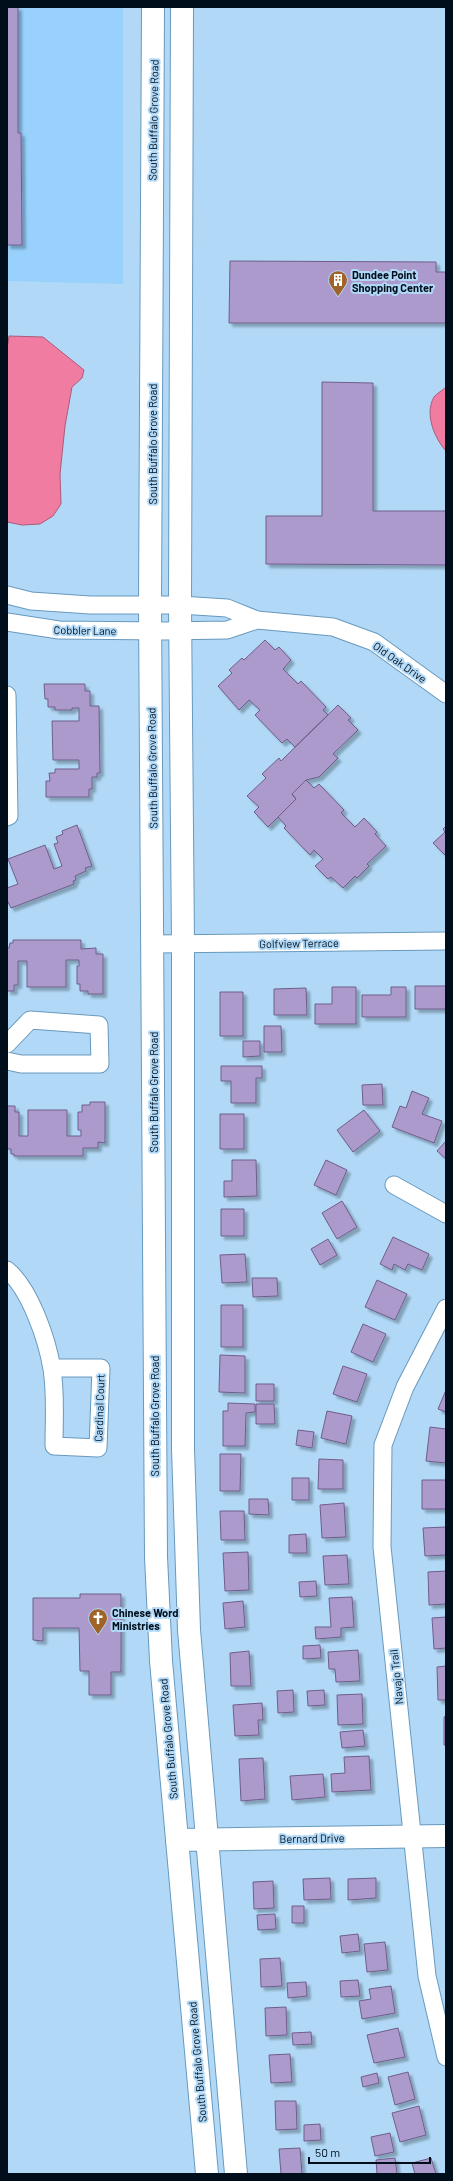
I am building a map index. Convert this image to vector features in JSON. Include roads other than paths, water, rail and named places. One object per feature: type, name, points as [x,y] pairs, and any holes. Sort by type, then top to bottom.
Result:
[{"type":"main road","name":"South Buffalo Grove Road","points":[[153,7],[165,605],[152,944],[156,1557],[161,1661],[206,2174]]},
{"type":"main road","name":"South Buffalo Grove Road","points":[[182,7],[165,631],[183,944],[183,1449],[189,1630],[236,2174]]},
{"type":"main road","name":"Bernard Drive","points":[[177,1840],[446,1836]]},
{"type":"street","points":[[7,595],[31,601],[60,603],[165,605]]},
{"type":"street","name":"Old Oak Drive","points":[[165,605],[227,608],[257,620],[333,626],[374,642],[446,694]]},
{"type":"street","name":"Old Oak Drive","points":[[165,631],[227,630],[257,620]]},
{"type":"street","name":"Cobbler Lane","points":[[7,622],[59,630],[165,631]]},
{"type":"street","points":[[7,695],[9,816],[7,817]]},
{"type":"street","name":"Golfview Terrace","points":[[152,944],[446,941]]},
{"type":"street","points":[[7,1044],[30,1020],[99,1025],[100,1064],[21,1064],[7,1061]]},
{"type":"street","points":[[394,1185],[446,1214]]},
{"type":"street","name":"Cardinal Court","points":[[7,1270],[17,1278],[36,1312],[52,1368],[54,1446],[98,1448],[101,1368],[52,1368]]},
{"type":"street","name":"Navajo Trail","points":[[446,1308],[404,1387],[383,1445],[382,1547],[427,1976],[446,2057]]},
{"type":"place","name":"Dundee Point Shopping Center","points":[[338,297]]},
{"type":"place","name":"Chinese Word Ministries","points":[[98,1635]]}]
